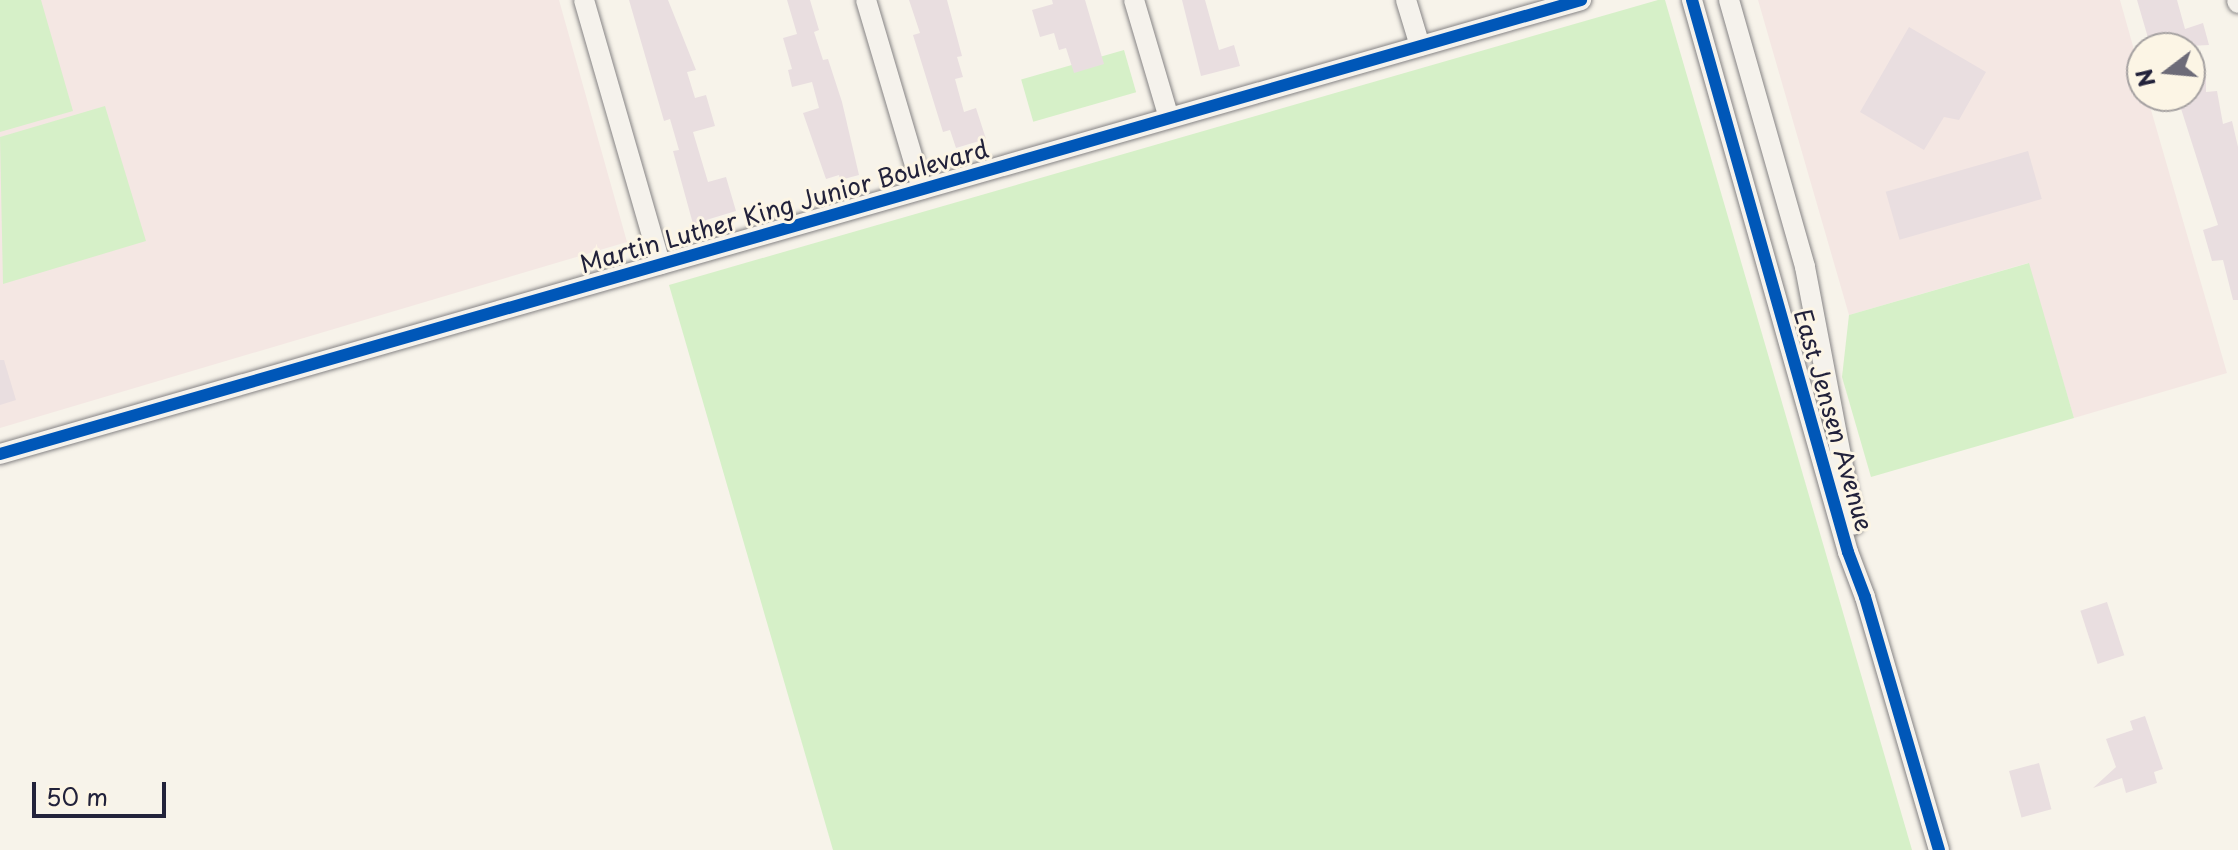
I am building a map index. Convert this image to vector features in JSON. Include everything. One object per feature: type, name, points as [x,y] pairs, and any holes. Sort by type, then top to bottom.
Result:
[{"type":"street","points":[[584,0],[660,264]]},
{"type":"street","points":[[866,0],[922,189]]},
{"type":"street","points":[[1134,0],[1169,118]]},
{"type":"street","points":[[1406,0],[1420,46]]},
{"type":"street","name":"Martin Luther King Junior Boulevard","points":[[0,454],[1581,0]]},
{"type":"street","name":"East Jensen Avenue","points":[[1692,0],[1844,537],[1865,597],[1939,850]]},
{"type":"street","name":"East Jensen Avenue","points":[[1729,0],[1805,267],[1865,597]]},
{"type":"shaded area","points":[[0,0],[559,0],[627,242],[0,428]]},
{"type":"shaded area","points":[[1758,0],[2120,0],[2129,32],[2126,32],[2126,112],[2152,112],[2227,373],[2074,418],[2028,263],[1849,315]]},
{"type":"green space","points":[[0,0],[41,0],[73,111],[0,132]]},
{"type":"green space","points":[[1665,0],[1912,850],[833,850],[669,285]]},
{"type":"green space","points":[[1124,50],[1136,92],[1033,122],[1021,79]]},
{"type":"green space","points":[[105,106],[146,241],[3,284],[0,137]]},
{"type":"green space","points":[[2029,263],[2074,418],[1871,477],[1842,377],[1849,315]]},
{"type":"building","points":[[629,0],[668,0],[696,70],[687,72],[695,98],[706,95],[715,126],[693,132],[708,182],[726,177],[736,211],[693,224],[673,151],[679,150],[670,119],[664,121]]},
{"type":"building","points":[[787,0],[810,0],[819,30],[814,32],[823,60],[828,59],[842,102],[859,175],[840,180],[839,175],[826,179],[803,113],[819,108],[812,82],[792,87],[788,70],[792,69],[783,38],[797,34]]},
{"type":"building","points":[[909,0],[947,0],[962,56],[957,57],[963,77],[955,79],[964,112],[976,108],[986,139],[956,148],[950,130],[943,132],[913,35],[920,33]]},
{"type":"building","points":[[1052,0],[1085,0],[1104,64],[1074,73],[1066,48],[1059,50],[1054,33],[1040,37],[1032,10],[1053,4]]},
{"type":"building","points":[[1182,0],[1205,0],[1219,50],[1234,45],[1240,66],[1201,76]]},
{"type":"building","points":[[2137,0],[2177,0],[2185,29],[2203,23],[2205,32],[2146,32]]},
{"type":"building","points":[[1909,27],[1986,72],[1959,120],[1944,117],[1924,150],[1860,112]]},
{"type":"building","points":[[2217,91],[2223,124],[2232,121],[2238,147],[2238,300],[2233,300],[2223,260],[2212,261],[2203,230],[2218,225],[2182,112],[2206,112],[2206,92]]},
{"type":"building","points":[[2028,151],[2042,199],[1900,240],[1886,192]]},
{"type":"building","points":[[0,360],[4,360],[16,400],[0,405]]},
{"type":"building","points":[[2107,602],[2124,655],[2098,664],[2080,611]]},
{"type":"building","points":[[2145,716],[2163,769],[2154,772],[2157,783],[2126,793],[2122,778],[2093,788],[2116,767],[2106,739],[2133,730],[2130,721]]},
{"type":"building","points":[[2039,763],[2051,809],[2021,817],[2009,771]]},
{"type":"cycle path","points":[[0,454],[1581,0]]},
{"type":"cycle path","points":[[1692,0],[1848,552],[1865,597],[1939,850]]}]
